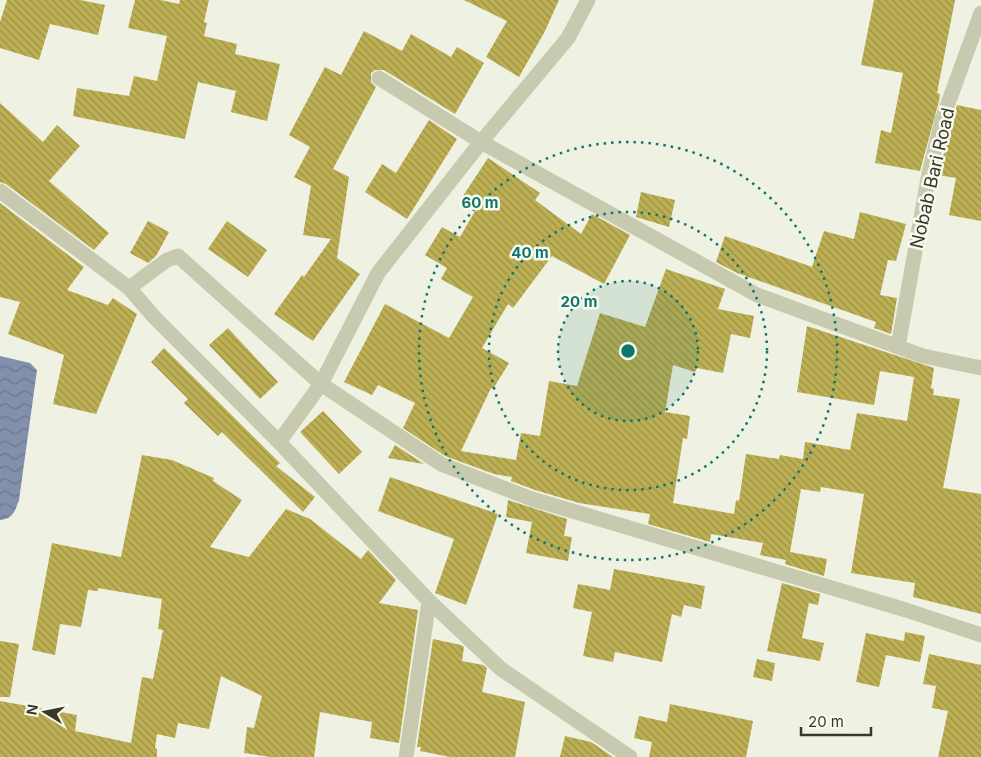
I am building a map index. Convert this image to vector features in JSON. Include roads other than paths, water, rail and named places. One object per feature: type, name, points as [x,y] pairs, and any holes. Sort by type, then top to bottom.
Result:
[{"type":"street","points":[[279,442],[321,384],[378,273],[481,142],[568,38],[588,0]]},
{"type":"street","name":"Nobab Bari Road","points":[[898,347],[929,173],[942,120],[981,13]]},
{"type":"street","points":[[379,78],[481,142],[757,296],[923,356],[981,368]]},
{"type":"street","points":[[0,191],[129,288],[155,318],[279,442],[429,600],[501,669],[630,757]]},
{"type":"street","points":[[129,288],[167,260],[178,256],[321,384],[441,464],[532,499],[906,610],[981,635]]},
{"type":"street","points":[[406,757],[429,600]]},
{"type":"water","points":[[0,356],[30,363],[37,370],[19,500],[11,516],[0,520]]}]
